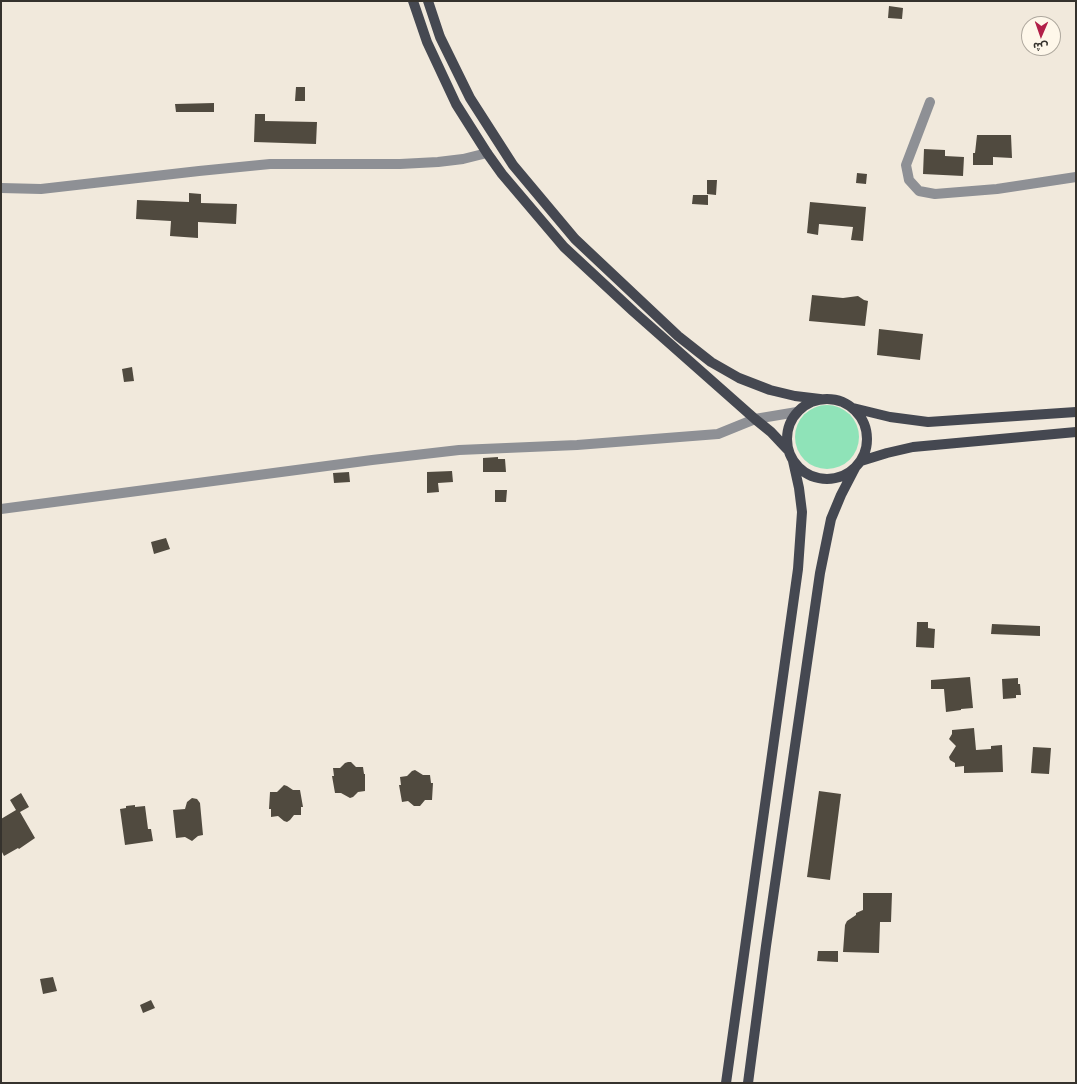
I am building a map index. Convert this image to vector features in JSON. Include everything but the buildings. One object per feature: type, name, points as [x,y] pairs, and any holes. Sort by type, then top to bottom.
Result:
[{"type":"main road","points":[[413,1],[426,42],[453,97],[487,153],[502,174],[564,247],[634,312],[771,432],[787,448]]},
{"type":"main road","points":[[428,1],[440,36],[470,98],[513,165],[575,240],[678,336],[711,362],[739,378],[770,390],[795,396],[832,399],[843,402],[853,408],[860,415],[867,433],[866,447],[841,495],[831,519],[820,573],[748,1083]]},
{"type":"main road","points":[[726,1083],[798,569],[802,512],[799,488],[793,461],[787,448],[786,436],[790,423],[797,412],[808,404],[820,399]]},
{"type":"main road","points":[[853,408],[890,418],[928,422],[1076,412]]},
{"type":"main road","points":[[793,461],[806,474],[822,479],[840,477],[858,464],[887,453],[913,447],[1076,432]]},
{"type":"street","points":[[930,102],[906,165],[909,180],[919,191],[935,194],[997,190],[1076,177]]},
{"type":"street","points":[[1,188],[41,189],[270,164],[400,164],[438,162],[463,159],[487,153]]},
{"type":"street","points":[[1,509],[364,461],[452,451],[695,437],[718,434],[755,419],[797,412]]},
{"type":"green space","points":[[827,405],[845,411],[853,419],[859,437],[853,455],[845,463],[827,469],[809,463],[801,455],[795,437],[801,419],[809,411]]}]
